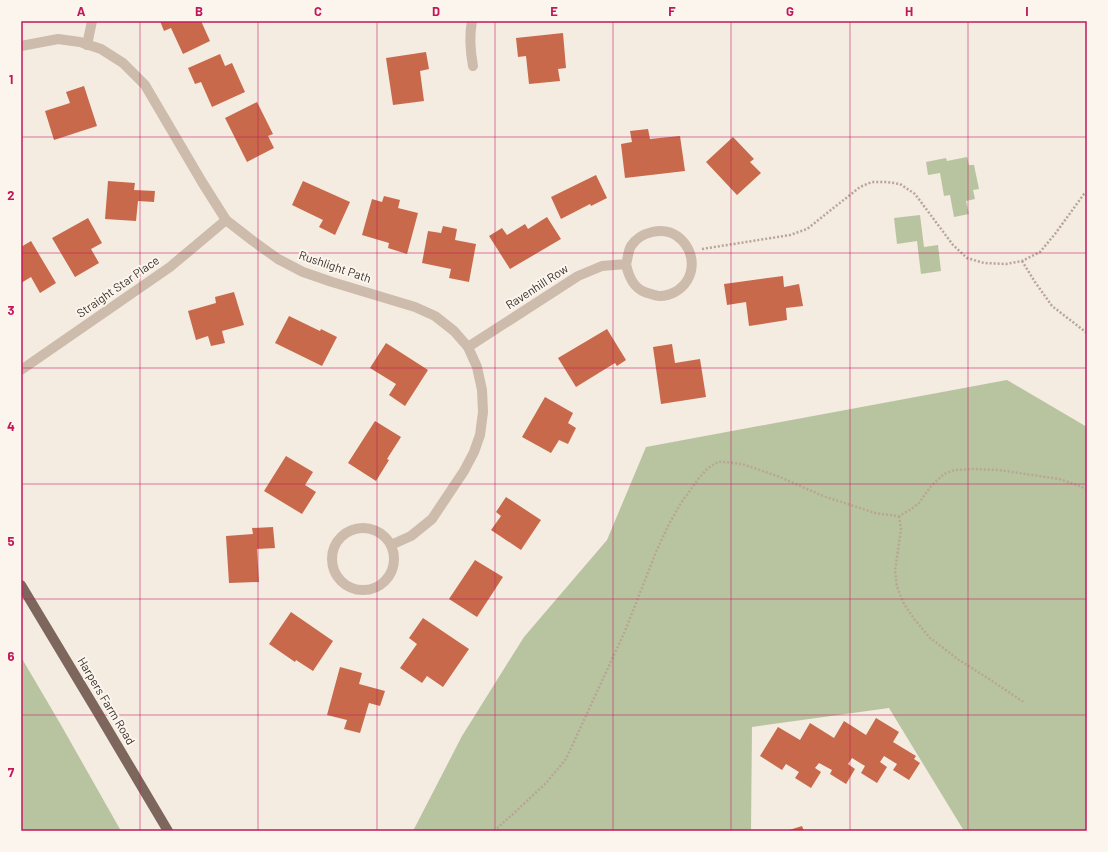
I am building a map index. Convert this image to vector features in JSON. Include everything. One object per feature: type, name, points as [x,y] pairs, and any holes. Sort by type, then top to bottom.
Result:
[{"type":"main road","name":"Harpers Farm Road","points":[[21,585],[168,831]]},
{"type":"street","points":[[87,45],[92,21]]},
{"type":"street","points":[[472,21],[470,46],[473,66]]},
{"type":"street","name":"Rushlight Path","points":[[21,46],[58,39],[80,42],[101,49],[123,63],[145,85],[226,220],[278,259],[303,272],[415,307],[435,316],[454,331],[468,347],[477,367],[482,390],[483,412],[480,435],[474,452],[464,471],[432,519],[411,536],[391,545]]},
{"type":"street","name":"Straight Star Place","points":[[21,370],[170,267],[226,220]]},
{"type":"street","points":[[664,231],[675,235],[684,242],[691,254],[692,265],[689,279],[680,289],[672,294],[661,296],[645,293],[634,286],[628,274],[626,264],[631,247],[638,238],[649,232],[664,231]]},
{"type":"street","name":"Ravenhill Row","points":[[468,347],[578,276],[602,266],[626,264]]},
{"type":"street","points":[[358,528],[371,528],[382,534],[391,545],[394,558],[392,571],[386,581],[374,589],[361,591],[350,588],[338,579],[333,569],[331,559],[332,549],[338,539],[347,531],[358,528]]},
{"type":"path","points":[[691,254],[703,248],[790,235],[807,229],[860,187],[872,182],[887,182],[900,184],[915,194],[953,245],[967,258],[984,262],[1006,264],[1022,261],[1040,252],[1087,192]]},
{"type":"path","points":[[1022,261],[1052,306],[1087,333]]},
{"type":"path","points":[[494,831],[546,783],[566,759],[625,631],[665,532],[681,503],[708,468],[718,462],[742,464],[780,477],[823,496],[875,513],[899,516],[919,503],[931,486],[944,474],[954,470],[999,470],[1059,480],[1080,486],[1087,490]]},
{"type":"path","points":[[899,516],[900,529],[895,571],[897,587],[904,604],[930,638],[959,660],[1025,703]]},
{"type":"green space","points":[[967,157],[969,165],[974,165],[979,189],[973,190],[975,199],[966,201],[969,214],[954,217],[950,195],[944,196],[940,173],[928,175],[926,162],[946,158],[947,161]]},
{"type":"green space","points":[[920,215],[924,247],[938,245],[941,271],[921,274],[917,241],[897,244],[894,218]]},
{"type":"green space","points":[[1007,380],[1087,427],[1087,831],[964,831],[889,708],[752,727],[751,831],[413,831],[462,736],[524,637],[607,540],[646,447]]},
{"type":"green space","points":[[21,657],[61,725],[121,831],[21,831]]},
{"type":"building","points":[[160,21],[201,21],[210,41],[183,54],[171,28],[164,31]]},
{"type":"building","points":[[563,33],[566,68],[558,69],[560,81],[529,84],[526,56],[518,57],[516,38]]},
{"type":"building","points":[[426,52],[429,69],[420,71],[424,101],[393,105],[386,58]]},
{"type":"building","points":[[220,54],[225,66],[232,63],[245,92],[212,107],[201,82],[195,84],[188,68]]},
{"type":"building","points":[[84,86],[97,126],[54,140],[45,111],[70,103],[66,92]]},
{"type":"building","points":[[257,102],[273,134],[268,136],[274,148],[247,162],[225,118]]},
{"type":"building","points":[[648,129],[650,139],[680,136],[685,171],[625,178],[621,144],[632,142],[630,131]]},
{"type":"building","points":[[733,137],[754,159],[750,162],[761,173],[737,195],[706,162]]},
{"type":"building","points":[[596,175],[607,198],[591,206],[590,204],[561,219],[551,197]]},
{"type":"building","points":[[108,181],[135,183],[134,190],[155,191],[154,202],[138,201],[136,221],[105,219]]},
{"type":"building","points":[[303,181],[350,202],[335,235],[319,227],[323,220],[292,205]]},
{"type":"building","points":[[384,196],[400,200],[398,208],[418,213],[407,254],[388,248],[389,243],[362,235],[372,199],[382,202]]},
{"type":"building","points":[[547,217],[561,239],[510,269],[489,236],[502,228],[507,235],[525,224],[528,229]]},
{"type":"building","points":[[88,218],[102,243],[91,249],[99,263],[75,277],[52,238]]},
{"type":"building","points":[[443,226],[457,229],[455,240],[476,244],[469,282],[449,278],[451,269],[422,263],[428,231],[441,233]]},
{"type":"building","points":[[31,241],[56,283],[40,293],[31,277],[21,283],[21,247]]},
{"type":"building","points":[[783,276],[784,287],[799,284],[803,306],[786,308],[787,320],[749,326],[746,302],[727,305],[724,284]]},
{"type":"building","points":[[234,292],[244,325],[222,331],[225,343],[211,346],[208,336],[196,340],[188,311],[216,303],[215,297]]},
{"type":"building","points":[[289,316],[320,331],[321,329],[337,337],[322,366],[275,343]]},
{"type":"building","points":[[607,329],[626,360],[617,366],[615,363],[576,387],[558,358]]},
{"type":"building","points":[[386,343],[428,370],[405,406],[389,395],[396,384],[370,368]]},
{"type":"building","points":[[672,344],[675,363],[700,359],[706,397],[661,404],[653,347]]},
{"type":"building","points":[[545,397],[573,413],[568,423],[576,428],[568,444],[559,440],[551,453],[522,437]]},
{"type":"building","points":[[375,421],[401,437],[387,459],[389,460],[376,481],[348,463]]},
{"type":"building","points":[[286,456],[313,472],[305,485],[316,492],[302,514],[264,491]]},
{"type":"building","points":[[506,497],[541,520],[521,550],[491,530],[501,516],[496,512]]},
{"type":"building","points":[[273,527],[275,548],[257,549],[259,582],[229,583],[226,536],[253,534],[252,528]]},
{"type":"building","points":[[475,560],[503,577],[477,617],[449,599]]},
{"type":"building","points":[[291,612],[333,641],[313,671],[296,660],[295,662],[269,644]]},
{"type":"building","points":[[423,618],[469,649],[443,687],[427,676],[422,683],[400,668],[417,644],[409,638]]},
{"type":"building","points":[[340,667],[362,673],[359,684],[385,691],[380,706],[369,703],[360,733],[344,729],[347,720],[327,715]]},
{"type":"building","points":[[876,718],[899,732],[893,742],[916,756],[914,759],[920,763],[909,780],[893,770],[897,764],[884,756],[880,762],[887,767],[877,783],[861,773],[865,766],[852,758],[848,764],[855,769],[846,784],[830,774],[832,770],[819,763],[815,768],[821,772],[811,788],[795,778],[799,772],[786,764],[782,770],[760,756],[778,727],[800,740],[810,723],[834,738],[844,721],[866,735]]},
{"type":"building","points":[[802,826],[804,831],[786,831]]}]
